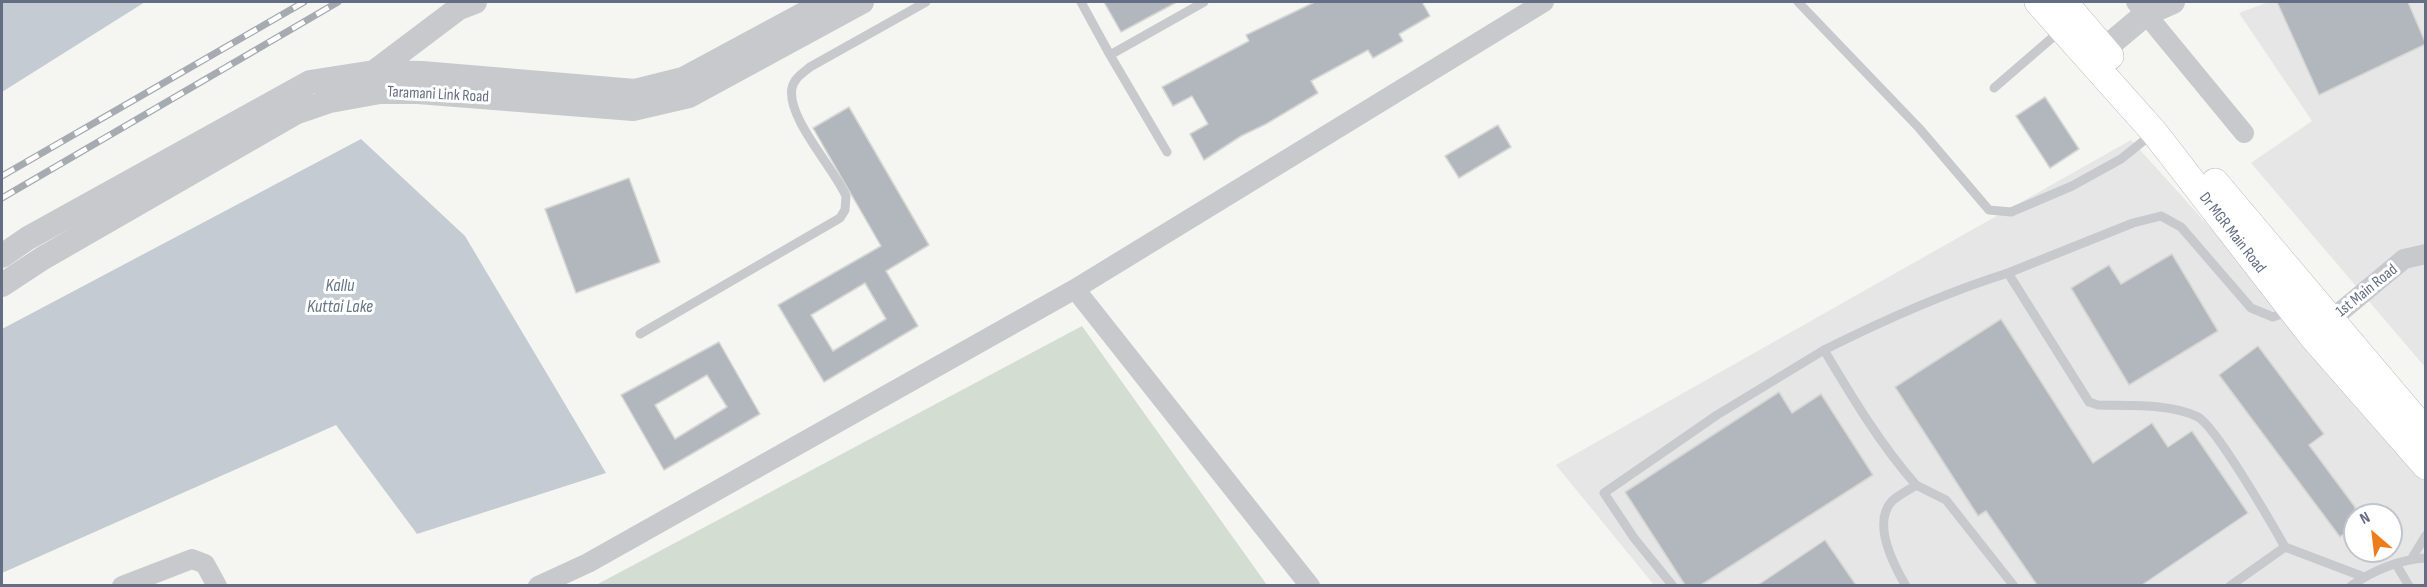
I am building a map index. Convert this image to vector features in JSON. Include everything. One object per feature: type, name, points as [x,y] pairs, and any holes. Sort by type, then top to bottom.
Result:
[{"type":"main road","name":"Dr MGR Main Road","points":[[2038,2],[2062,29],[2097,55],[2321,328],[2423,466]]},
{"type":"main road","name":"Dr MGR Main Road","points":[[2064,2],[2097,55],[2292,310],[2321,328],[2426,432]]},
{"type":"street","points":[[377,82],[459,8],[475,2]]},
{"type":"street","name":"Taramani Link Road","points":[[2,285],[44,258],[295,113],[377,82],[423,73],[635,91],[683,79],[826,2]]},
{"type":"street","name":"Taramani Link Road","points":[[2,256],[28,238],[310,82],[377,82],[418,92],[633,109],[689,96],[862,2]]},
{"type":"street","points":[[538,585],[588,563],[1075,290],[1544,2]]},
{"type":"street","points":[[2097,55],[2141,8],[2173,2]]},
{"type":"street","points":[[2141,8],[2244,134]]},
{"type":"street","name":"1st Main Road","points":[[2321,328],[2404,259],[2426,254]]},
{"type":"street","points":[[1075,290],[1310,585]]},
{"type":"street","points":[[122,585],[192,559],[205,564],[217,585]]},
{"type":"lane","points":[[640,334],[840,218],[845,210],[846,196],[798,118],[792,102],[792,89],[796,79],[810,67],[926,2]]},
{"type":"lane","points":[[1081,2],[1167,152]]},
{"type":"lane","points":[[1110,55],[1204,2]]},
{"type":"lane","points":[[1798,2],[1919,128],[1989,210],[2011,212],[2072,186],[2121,159],[2154,132]]},
{"type":"lane","points":[[1994,88],[2062,29]]},
{"type":"lane","points":[[1673,585],[1634,538],[1604,493],[1717,415],[1824,350],[1888,319],[2133,223],[2161,216],[2181,226],[2251,308],[2272,317],[2292,310]]},
{"type":"lane","points":[[2008,273],[2089,402],[2098,405],[2162,407],[2199,417],[2266,512],[2284,547],[2364,577]]},
{"type":"lane","points":[[1824,350],[1856,405],[1898,464],[1916,485],[1946,500],[2014,585]]},
{"type":"lane","points":[[1906,585],[1887,545],[1882,520],[1892,502],[1916,485]]},
{"type":"lane","points":[[2412,558],[2426,535]]},
{"type":"lane","points":[[2230,585],[2284,547]]},
{"type":"lane","points":[[2351,585],[2364,577],[2412,558],[2426,558]]},
{"type":"lane","points":[[2396,564],[2409,585]]},
{"type":"shaded area","points":[[2269,2],[2425,2],[2425,367],[2251,163],[2312,121],[2239,13]]},
{"type":"shaded area","points":[[2131,140],[2425,465],[2425,585],[1654,585],[1556,465]]},
{"type":"shaded area","points":[[1082,326],[1267,585],[596,585]]},
{"type":"water","points":[[2,2],[145,2],[2,92]]},
{"type":"water","name":"Kallu Kuttai Lake","points":[[361,139],[465,236],[606,473],[417,534],[336,425],[2,573],[2,329]]},
{"type":"building","points":[[1104,2],[1177,2],[1121,32]]},
{"type":"building","points":[[1315,2],[1422,2],[1430,16],[1399,34],[1403,41],[1373,58],[1368,50],[1311,81],[1318,93],[1241,136],[1204,160],[1190,134],[1208,124],[1192,96],[1173,106],[1162,87],[1249,41],[1246,35]]},
{"type":"building","points":[[2277,2],[2408,2],[2426,44],[2319,95]]},
{"type":"building","points":[[2045,97],[2079,149],[2050,168],[2016,116]]},
{"type":"building","points":[[849,107],[929,245],[886,271],[918,326],[824,382],[778,305],[881,246],[813,128]],"holes":[[[865,283],[886,319],[833,351],[811,315]]]},
{"type":"building","points":[[1498,125],[1511,147],[1459,178],[1445,156]]},
{"type":"building","points":[[629,178],[660,262],[576,293],[545,209]]},
{"type":"building","points":[[2172,254],[2218,331],[2129,385],[2071,288],[2109,265],[2121,284]]},
{"type":"building","points":[[2001,319],[2093,463],[2152,423],[2168,447],[2192,431],[2248,513],[2142,585],[2037,585],[1986,511],[1978,516],[1895,387]]},
{"type":"building","points":[[719,342],[760,414],[664,470],[621,395]],"holes":[[[707,375],[727,407],[675,439],[655,405]]]},
{"type":"building","points":[[2258,346],[2324,434],[2309,445],[2352,503],[2343,503],[2343,535],[2340,537],[2219,375]]},
{"type":"building","points":[[1779,392],[1792,413],[1821,394],[1873,475],[1701,585],[1685,585],[1625,492]]},
{"type":"building","points":[[1825,540],[1856,585],[1758,585]]},
{"type":"railway","points":[[2,176],[304,2]]},
{"type":"railway","points":[[2,198],[338,2]]}]
